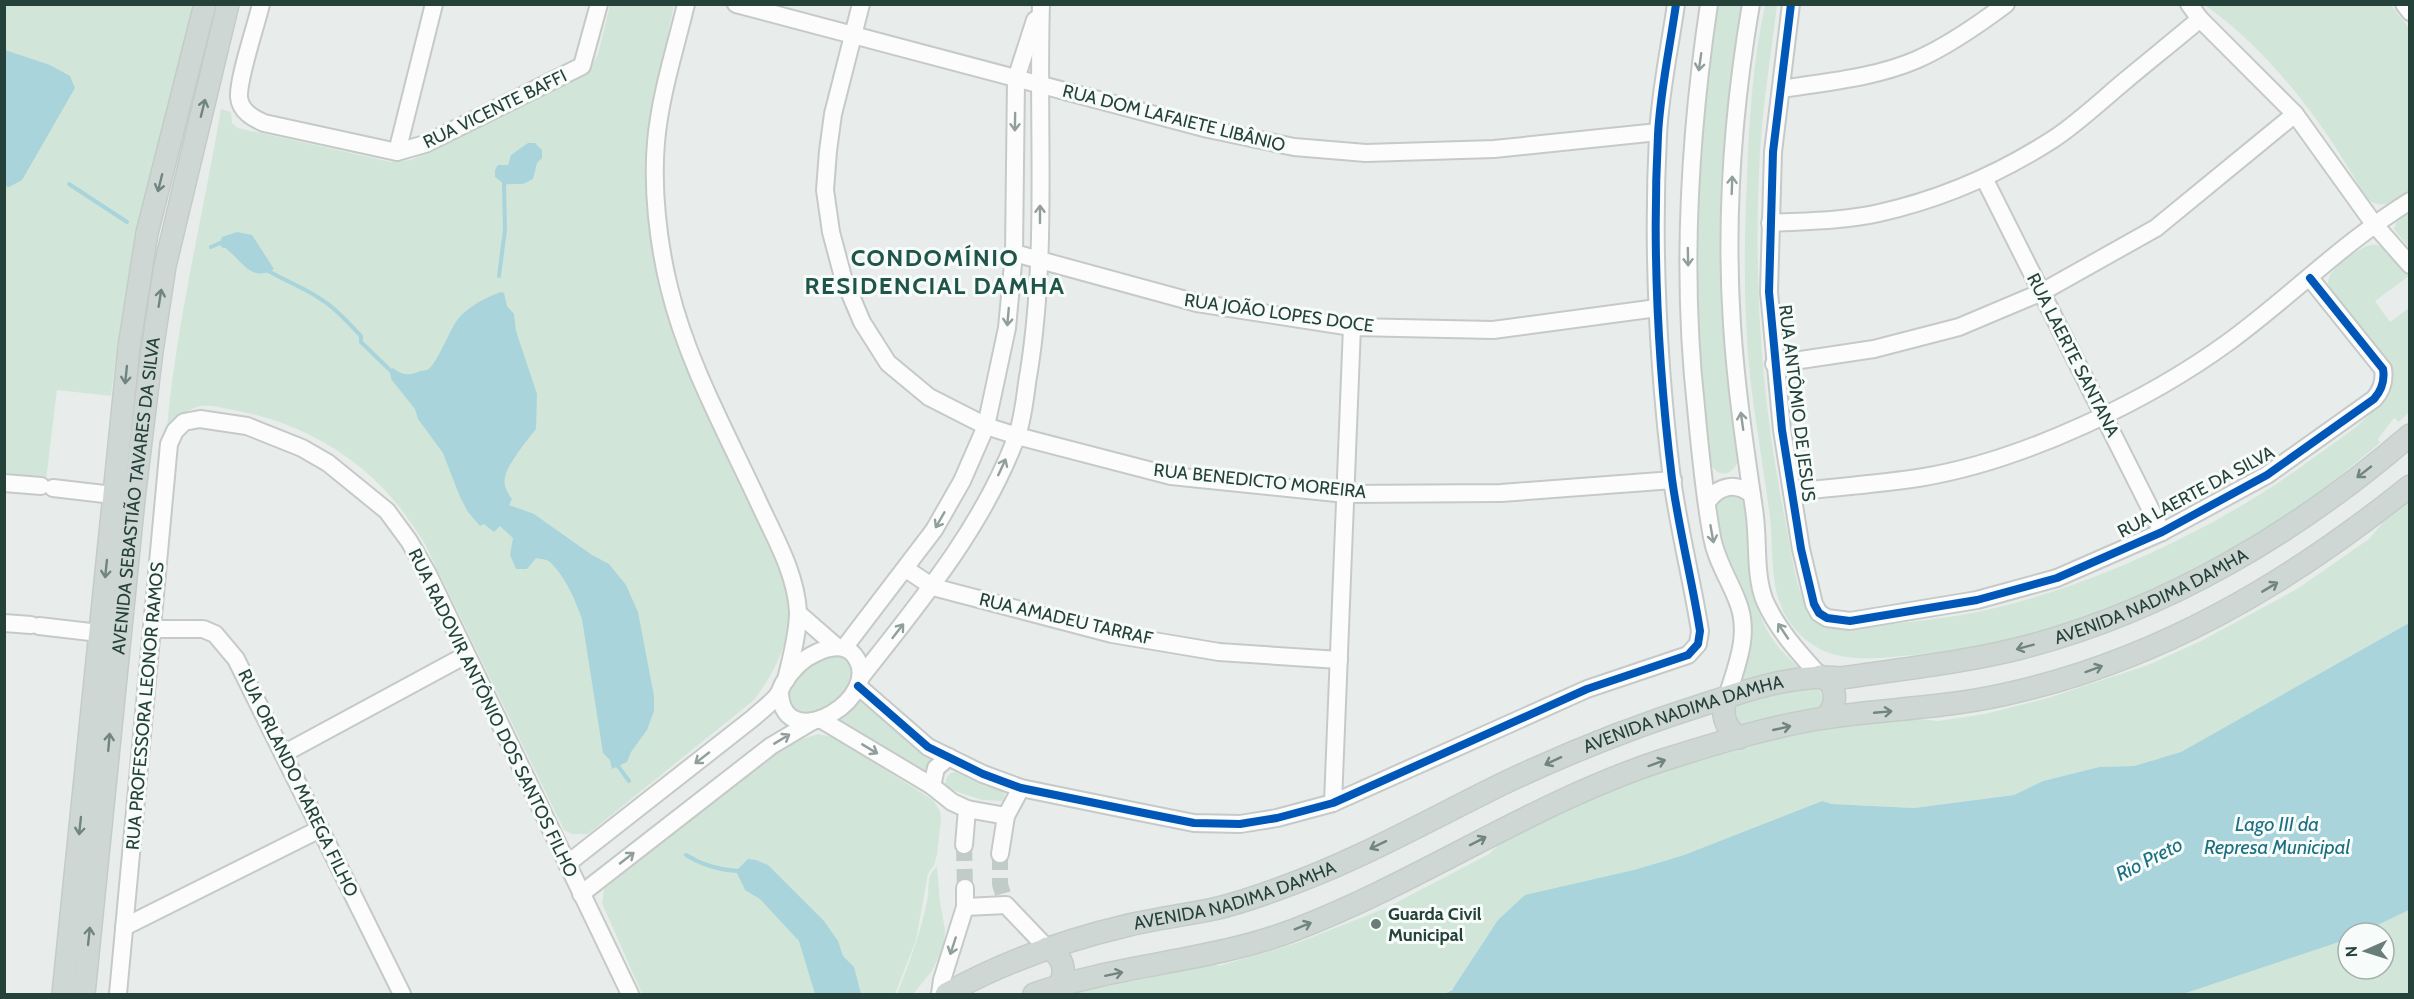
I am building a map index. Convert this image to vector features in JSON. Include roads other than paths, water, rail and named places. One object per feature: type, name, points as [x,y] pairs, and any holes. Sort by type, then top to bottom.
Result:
[{"type":"main road","name":"AVENIDA SEBASTIÃO TAVARES DA SILVA","points":[[84,994],[96,775],[99,633],[130,341],[147,233],[205,4]]},
{"type":"main road","name":"AVENIDA SEBASTIÃO TAVARES DA SILVA","points":[[63,994],[96,775],[165,266],[228,4]]},
{"type":"main road","points":[[130,341],[146,340],[153,344]]},
{"type":"main road","name":"AVENIDA NADIMA DAMHA","points":[[946,994],[1001,966],[1047,948],[1130,925],[1211,910],[1296,883],[1563,756],[1650,721],[1727,697],[1820,676],[1841,678],[1981,657],[2050,640],[2113,619],[2170,594],[2255,548],[2358,476],[2409,435]]},
{"type":"main road","name":"AVENIDA NADIMA DAMHA","points":[[1034,994],[1211,953],[1290,931],[1353,905],[1513,823],[1572,796],[1663,760],[1740,738],[1824,718],[1939,707],[2001,695],[2091,671],[2155,646],[2245,602],[2314,558],[2409,486]]},
{"type":"main road","points":[[1820,676],[1830,682],[1835,695],[1833,709],[1824,718]]},
{"type":"main road","points":[[1727,697],[1724,704],[1725,720],[1728,727],[1740,738]]},
{"type":"main road","points":[[1047,948],[1057,954],[1063,964],[1063,976],[1057,988]]},
{"type":"street","name":"RUA VICENTE BAFFI","points":[[261,4],[239,98],[243,109],[252,118],[264,123],[397,152],[425,144],[582,66],[599,4]]},
{"type":"street","points":[[397,152],[434,4]]},
{"type":"street","points":[[686,4],[662,102],[656,143],[657,195],[665,265],[669,287],[688,351],[779,546],[793,582],[798,613],[793,652],[780,704],[785,713],[793,719],[803,722],[816,720],[932,786],[952,802],[967,809],[1006,816]]},
{"type":"street","name":"RUA DOM LAFAIETE LIBÂNIO","points":[[736,4],[1208,129],[1283,145],[1366,153],[1494,149],[1658,132]]},
{"type":"street","name":"RUA BENEDICTO MOREIRA","points":[[861,4],[833,114],[825,190],[831,231],[843,278],[862,322],[888,363],[929,397],[986,426],[1171,476],[1346,494],[1501,494],[1673,480]]},
{"type":"street","points":[[567,864],[753,718],[783,687],[796,666],[809,656],[823,650],[841,648],[906,569],[934,530],[962,481],[986,426],[1007,328],[1014,253],[1016,79],[1040,4]]},
{"type":"street","points":[[581,894],[771,746],[849,699],[933,587],[959,549],[988,498],[1017,436],[1034,338],[1040,261],[1038,85],[1040,4]]},
{"type":"street","points":[[798,613],[841,648],[850,651],[860,663],[860,682],[928,747],[982,774],[1021,788],[1194,823],[1240,824],[1277,818],[1333,803],[1587,689],[1688,655],[1698,644],[1700,638],[1699,621],[1673,480],[1663,396],[1657,308],[1658,132],[1676,4]]},
{"type":"street","points":[[1709,4],[1695,103],[1687,239],[1689,330],[1712,538],[1719,562],[1738,601],[1742,616],[1743,647],[1727,697]]},
{"type":"street","points":[[1751,4],[1734,150],[1730,236],[1732,324],[1756,520],[1759,579],[1765,599],[1785,635],[1820,676]]},
{"type":"street","name":"RUA ANTÔMIO DE JESUS","points":[[1791,4],[1773,152],[1769,292],[1782,430],[1802,549],[1814,604],[1819,613],[1827,618]]},
{"type":"street","points":[[1781,89],[1859,77],[1915,60],[1972,30],[2006,4]]},
{"type":"street","points":[[2189,4],[2200,20],[2295,114],[2374,224],[2409,265]]},
{"type":"street","points":[[2404,4],[2409,12]]},
{"type":"street","points":[[1770,223],[1843,219],[1879,213],[1945,194],[1984,178],[2023,158],[2065,130],[2200,20]]},
{"type":"street","points":[[1774,364],[1875,349],[1959,327],[2042,292],[2156,228],[2295,114]]},
{"type":"street","name":"RUA LAERTE SANTANA","points":[[1984,178],[2162,532]]},
{"type":"street","points":[[1792,492],[1935,474],[2002,456],[2103,415],[2166,382],[2229,342],[2374,224],[2409,201]]},
{"type":"street","name":"RUA JOÃO LOPES DOCE","points":[[1014,253],[1197,303],[1352,327],[1493,330],[1657,308]]},
{"type":"street","name":"RUA LAERTE DA SILVA","points":[[1827,618],[1850,621],[1977,600],[2057,578],[2162,532],[2267,474],[2374,399],[2382,386],[2382,369],[2310,278]]},
{"type":"street","points":[[1333,803],[1352,327]]},
{"type":"street","name":"RUA RADOVIR ANTÔNIO DOS SANTOS FILHO","points":[[184,422],[200,419],[247,426],[302,448],[355,484],[387,512],[409,541],[428,574],[630,994]]},
{"type":"street","name":"RUA PROFESSORA LEONOR RAMOS","points":[[118,994],[169,444],[175,431],[184,422]]},
{"type":"street","points":[[1704,470],[1713,477],[1725,479],[1738,475],[1748,465]]},
{"type":"street","points":[[4,483],[113,495]]},
{"type":"street","points":[[1708,501],[1716,491],[1728,486],[1741,488],[1752,495]]},
{"type":"street","name":"RUA AMADEU TARRAF","points":[[906,569],[933,587],[1112,634],[1220,652],[1339,660]]},
{"type":"street","points":[[4,623],[99,633]]},
{"type":"street","name":"RUA ORLANDO MAREGA FILHO","points":[[152,629],[202,629],[215,634],[236,659],[402,994]]},
{"type":"street","points":[[283,754],[465,655]]},
{"type":"street","points":[[932,786],[936,768],[949,757]]},
{"type":"street","points":[[1000,854],[1006,816],[1021,788]]},
{"type":"street","points":[[964,845],[967,809]]},
{"type":"street","points":[[124,927],[320,829]]},
{"type":"street","points":[[940,994],[964,907],[965,888]]},
{"type":"street","points":[[964,907],[1006,904],[1047,948]]},
{"type":"water","points":[[5,50],[50,65],[70,76],[75,88],[22,180],[9,187],[4,186]]},
{"type":"water","points":[[528,143],[535,143],[542,150],[542,158],[537,163],[533,179],[523,184],[504,184],[495,177],[495,170],[498,165],[508,165],[511,155]]},
{"type":"water","points":[[237,232],[252,235],[274,269],[263,273],[254,272],[220,243],[222,237]]},
{"type":"water","points":[[501,292],[504,293],[507,306],[514,314],[516,331],[537,394],[536,429],[523,445],[505,477],[505,486],[512,499],[509,505],[534,514],[592,555],[609,564],[626,585],[638,612],[654,696],[654,711],[647,730],[631,752],[627,762],[612,769],[610,760],[603,753],[582,619],[565,581],[550,562],[545,560],[536,558],[527,569],[516,569],[510,555],[513,538],[500,526],[494,532],[484,524],[480,526],[468,512],[443,453],[418,419],[415,409],[391,379],[390,371],[393,368],[408,374],[431,367],[458,319],[478,302]]},
{"type":"water","name":"Lago III da Represa Municipal","points":[[2409,623],[2409,910],[2386,921],[2336,921],[2336,943],[2183,994],[1444,994],[1452,990],[1498,920],[1525,895],[1634,870],[1684,855],[1822,801],[1832,804],[1914,808],[2014,795],[2043,781],[2099,767],[2134,766],[2181,752]]},
{"type":"water","points":[[748,859],[768,865],[824,921],[838,941],[843,956],[854,967],[861,994],[815,994],[799,941],[760,899],[745,890],[736,871]]},
{"type":"waterway","points":[[499,276],[505,230],[504,184],[507,182]]},
{"type":"waterway","points":[[69,184],[127,222]]},
{"type":"waterway","points":[[211,247],[220,243],[224,246]]},
{"type":"waterway","points":[[267,270],[309,292],[333,308],[361,336],[361,342],[393,373]]},
{"type":"waterway","points":[[618,761],[618,766],[629,781]]},
{"type":"waterway","points":[[686,855],[698,862],[738,871]]},
{"type":"tunnel","points":[[964,845],[965,888]]},
{"type":"tunnel","points":[[1000,854],[1000,884],[1006,905]]},
{"type":"place","name":"Guarda Civil Municipal","points":[[1376,924]]},
{"type":"district","name":"CONDOMÍNIO RESIDENCIAL DAMHA","points":[[935,271]]},
{"type":"water label","name":"Rio Preto","points":[[2149,859]]}]
